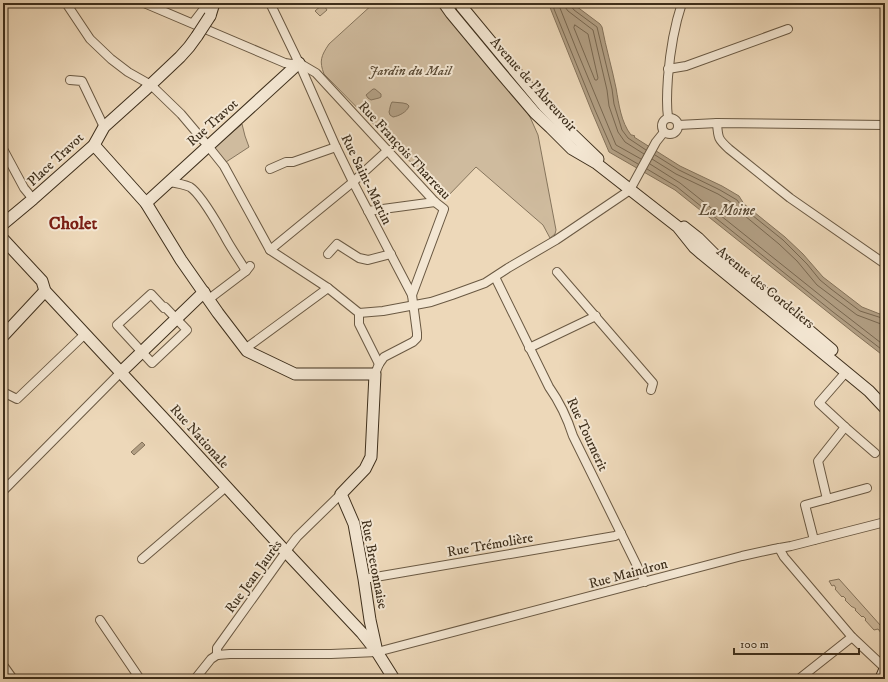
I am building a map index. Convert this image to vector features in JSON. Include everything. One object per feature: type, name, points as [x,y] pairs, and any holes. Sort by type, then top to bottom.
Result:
[{"type":"street","points":[[66,3],[90,39],[111,59],[128,72],[151,85],[181,114],[208,146],[224,166],[270,250],[328,288],[359,313],[383,311],[430,302],[452,296],[485,283],[556,240],[633,184],[656,142],[664,132]]},
{"type":"street","points":[[144,3],[285,63],[299,63]]},
{"type":"street","points":[[193,23],[203,10],[206,3]]},
{"type":"street","name":"Place Travot","points":[[3,224],[94,145],[104,127],[151,85],[189,48],[210,16],[214,3]]},
{"type":"street","name":"Rue Saint-Martin","points":[[270,3],[353,182],[412,295],[417,338],[413,342],[384,357],[377,369]]},
{"type":"street","name":"Avenue de l’Abreuvoir","points":[[444,3],[500,72],[541,118],[572,149],[633,184]]},
{"type":"street","name":"Avenue de l’Abreuvoir","points":[[460,3],[548,111],[603,163],[633,184]]},
{"type":"street","points":[[668,117],[666,102],[668,69],[674,31],[682,3]]},
{"type":"street","points":[[668,69],[686,66],[788,29]]},
{"type":"street","name":"Rue Travot","points":[[146,203],[299,63]]},
{"type":"street","name":"Rue François Tharreau","points":[[299,63],[316,73],[435,202],[444,209],[412,295]]},
{"type":"street","points":[[70,80],[82,81],[104,127]]},
{"type":"street","points":[[668,117],[674,118],[678,124],[678,128],[675,132],[669,134],[664,132],[661,127],[662,122],[668,117]]},
{"type":"street","points":[[717,123],[720,141],[729,149],[790,198],[885,264]]},
{"type":"street","points":[[678,124],[885,125]]},
{"type":"street","points":[[94,145],[146,203],[181,260],[247,351],[295,374],[377,369]]},
{"type":"street","points":[[270,169],[286,162],[293,162],[336,146]]},
{"type":"street","points":[[3,149],[24,188],[33,199]]},
{"type":"street","points":[[270,250],[353,182],[388,150]]},
{"type":"street","points":[[3,491],[176,319],[206,296],[248,269],[196,192],[183,184],[169,182]]},
{"type":"street","name":"Avenue des Cordeliers","points":[[633,184],[678,227],[694,247],[726,275],[869,391],[885,408]]},
{"type":"street","name":"Avenue des Cordeliers","points":[[633,184],[698,238],[714,254],[767,295],[850,366],[885,399]]},
{"type":"street","points":[[368,211],[435,202]]},
{"type":"street","name":"Rue Nationale","points":[[3,239],[42,280],[45,291],[362,633],[377,652]]},
{"type":"street","points":[[328,254],[337,244],[359,258],[368,260],[391,254]]},
{"type":"street","points":[[558,272],[653,383],[651,390]]},
{"type":"street","name":"Rue Tournerit","points":[[495,277],[549,387],[567,418],[573,436],[645,582]]},
{"type":"street","points":[[247,351],[249,346],[328,288]]},
{"type":"street","points":[[3,336],[45,291]]},
{"type":"street","points":[[151,294],[176,319],[187,330],[152,363],[117,325],[151,294]]},
{"type":"street","points":[[341,494],[365,469],[371,457],[377,369],[359,324],[359,313]]},
{"type":"street","points":[[530,348],[596,316]]},
{"type":"street","points":[[3,392],[17,399],[85,334]]},
{"type":"street","points":[[846,372],[820,403],[875,453]]},
{"type":"street","points":[[827,499],[818,461],[845,427]]},
{"type":"street","points":[[142,559],[226,486]]},
{"type":"street","points":[[814,540],[805,505],[867,488]]},
{"type":"street","name":"Rue Jean Jaurès","points":[[195,679],[210,659],[217,655],[217,648],[297,537],[341,494]]},
{"type":"street","name":"Rue Bretonnaise","points":[[341,494],[354,524],[370,620],[377,652]]},
{"type":"street","name":"Rue Maindron","points":[[217,655],[377,652],[742,556],[885,522]]},
{"type":"street","name":"Rue Trémolière","points":[[364,579],[615,536],[621,533]]},
{"type":"street","points":[[779,548],[784,558],[852,637],[885,668],[882,679]]},
{"type":"street","points":[[100,620],[140,679]]},
{"type":"street","points":[[798,679],[852,637]]},
{"type":"street","points":[[377,652],[394,679]]},
{"type":"street","points":[[3,665],[13,679]]},
{"type":"green space","name":"Jardin du Mail","points":[[374,3],[436,3],[526,111],[538,135],[556,230],[555,234],[550,238],[543,225],[476,167],[446,198],[324,74],[321,62],[324,52],[329,44]]},
{"type":"green space","points":[[323,4],[327,10],[320,16],[315,11]]},
{"type":"green space","points":[[242,124],[249,147],[226,162],[214,148]]},
{"type":"green space","points":[[839,579],[881,626],[883,622],[885,623],[885,629],[882,634],[878,629],[874,630],[865,620],[866,619],[863,616],[862,617],[855,610],[856,609],[845,600],[846,599],[843,596],[842,597],[835,589],[836,588],[834,585],[832,586],[829,581]]},
{"type":"water","name":"La Moine","points":[[549,3],[572,3],[602,27],[621,113],[625,125],[631,135],[635,136],[634,137],[680,166],[722,186],[739,196],[744,204],[785,237],[803,254],[823,277],[862,307],[885,316],[885,357],[675,190],[609,152]]},
{"type":"water","points":[[373,89],[381,94],[381,97],[371,100],[368,98],[366,95]]},
{"type":"water","points":[[392,102],[403,103],[409,106],[398,116],[393,117],[389,112]]},
{"type":"water","points":[[142,442],[145,445],[134,455],[131,452]]},
{"type":"district","name":"Cholet","points":[[73,223]]}]
